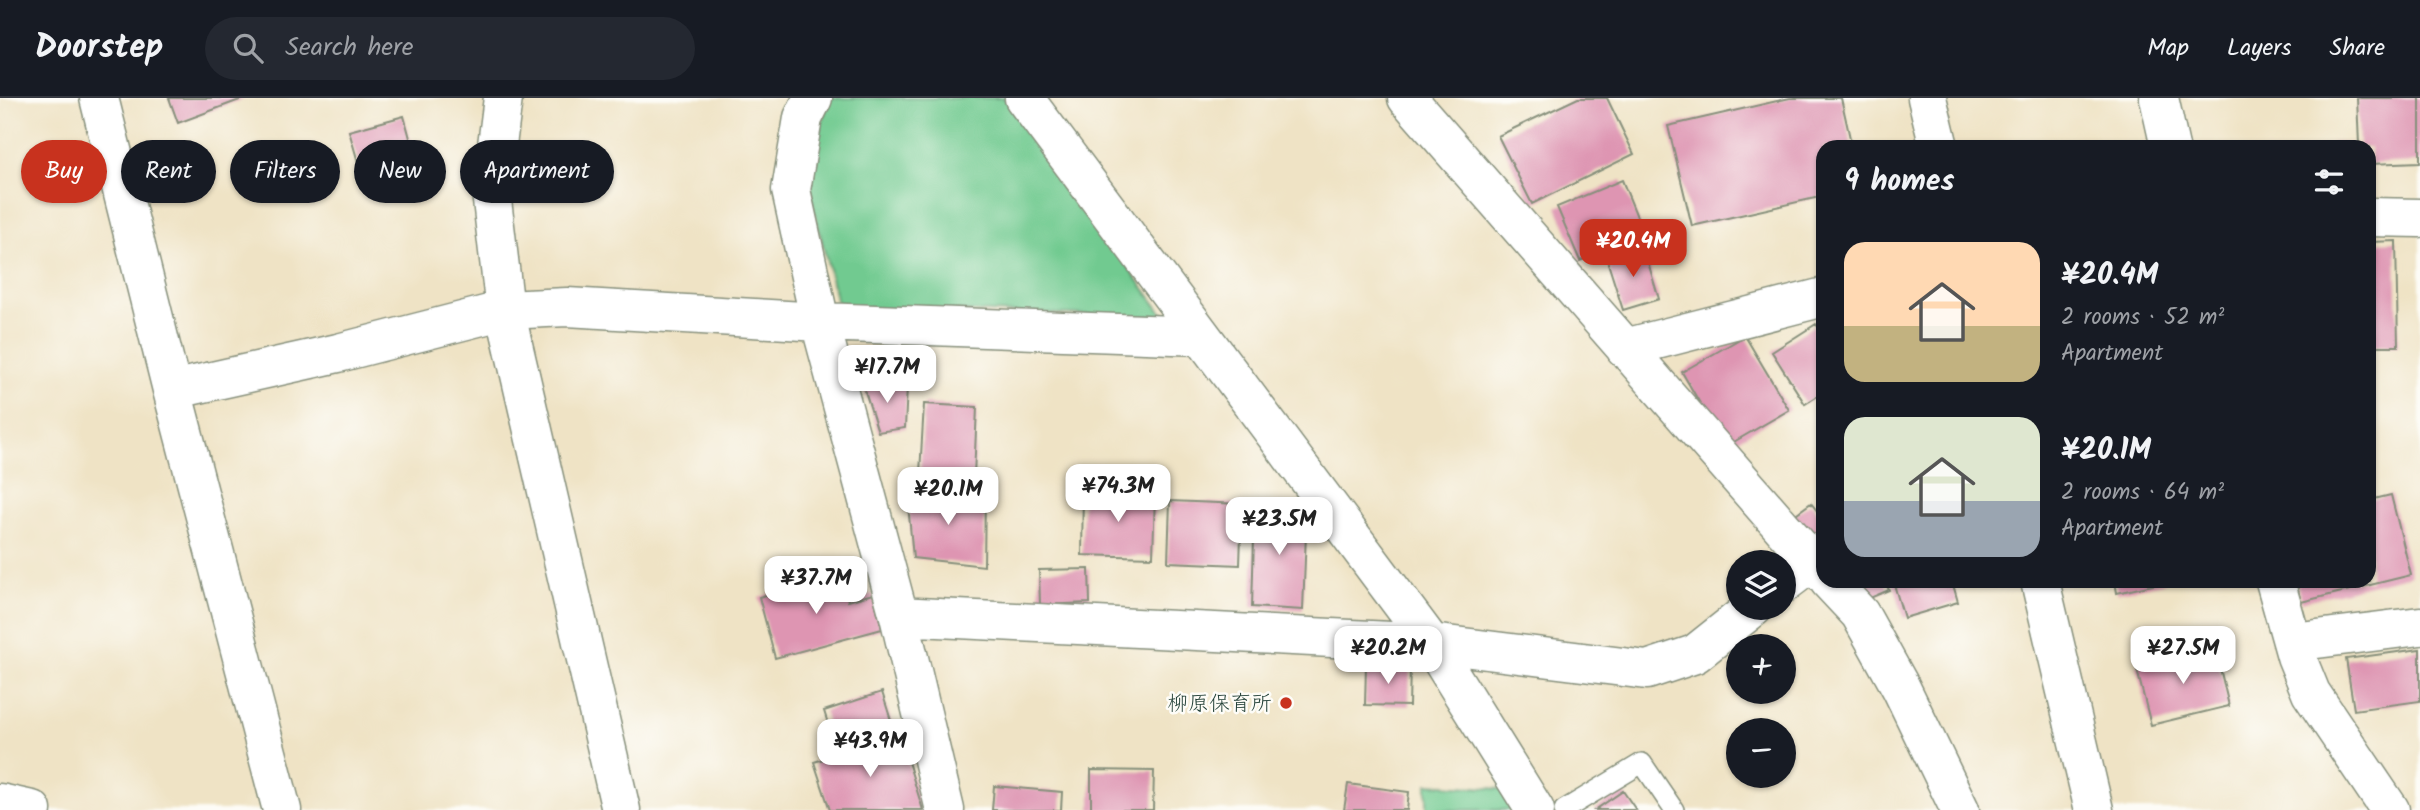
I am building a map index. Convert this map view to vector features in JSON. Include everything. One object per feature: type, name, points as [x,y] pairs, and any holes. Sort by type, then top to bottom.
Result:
[{"type":"street","points":[[99,98],[282,810]]},
{"type":"street","points":[[503,98],[491,192],[505,310],[621,810]]},
{"type":"street","points":[[813,98],[803,117],[792,190],[820,322],[899,616],[945,810]]},
{"type":"street","points":[[1024,98],[1431,643],[1535,810]]},
{"type":"street","points":[[1407,98],[1625,348],[1812,575]]},
{"type":"street","points":[[1927,98],[1937,140]]},
{"type":"street","points":[[2160,98],[2169,140]]},
{"type":"street","points":[[2376,217],[2420,218]]},
{"type":"street","points":[[1625,348],[1816,299]]},
{"type":"street","points":[[172,390],[338,353],[505,310],[567,307],[820,322],[1201,336]]},
{"type":"street","points":[[1828,588],[1860,614],[1961,810]]},
{"type":"street","points":[[2042,588],[2094,810]]},
{"type":"street","points":[[2277,588],[2311,693],[2389,810]]},
{"type":"street","points":[[899,616],[1431,643],[1647,670],[1695,654],[1738,620]]},
{"type":"street","points":[[2293,642],[2420,626]]},
{"type":"street","points":[[0,803],[32,810]]},
{"type":"lane","points":[[1564,810],[1642,763],[1674,810]]},
{"type":"green space","points":[[829,98],[1004,98],[1165,317],[847,308],[837,302],[813,205],[809,168]]},
{"type":"green space","points":[[1427,784],[1501,789],[1515,810],[1427,810]]},
{"type":"building","points":[[169,98],[245,98],[178,123]]},
{"type":"building","points":[[1578,98],[1607,98],[1634,154],[1532,204],[1498,136]]},
{"type":"building","points":[[1790,98],[1841,98],[1850,140],[1816,140],[1816,198],[1692,226],[1668,126]]},
{"type":"building","points":[[2357,98],[2420,98],[2420,162],[2376,164],[2376,140],[2359,140]]},
{"type":"building","points":[[404,116],[410,140],[354,140],[354,148],[349,131]]},
{"type":"building","points":[[1622,180],[1644,234],[1580,261],[1557,207]]},
{"type":"building","points":[[2396,241],[2398,346],[2376,346],[2376,242]]},
{"type":"building","points":[[1644,249],[1659,299],[1623,310],[1607,260]]},
{"type":"building","points":[[1816,324],[1816,397],[1805,404],[1772,352]]},
{"type":"building","points":[[1745,336],[1789,410],[1725,447],[1682,372]]},
{"type":"building","points":[[862,382],[907,386],[905,428],[878,432]]},
{"type":"building","points":[[924,404],[977,407],[974,476],[920,473]]},
{"type":"building","points":[[1083,491],[1155,493],[1153,557],[1082,555]]},
{"type":"building","points":[[907,493],[985,494],[984,566],[913,558]]},
{"type":"building","points":[[2391,495],[2411,575],[2376,584],[2376,499]]},
{"type":"building","points":[[1170,501],[1242,504],[1240,565],[1168,562]]},
{"type":"building","points":[[1811,503],[1816,510],[1816,543],[1814,544],[1793,516]]},
{"type":"building","points":[[1255,504],[1307,507],[1303,610],[1252,607]]},
{"type":"building","points":[[1089,569],[1090,603],[1040,605],[1039,570]]},
{"type":"building","points":[[841,574],[848,601],[873,594],[882,629],[775,658],[759,597]]},
{"type":"building","points":[[1858,588],[1888,588],[1889,590],[1863,601]]},
{"type":"building","points":[[1895,588],[1954,588],[1958,602],[1904,618]]},
{"type":"building","points":[[2116,588],[2139,588],[2117,593]]},
{"type":"building","points":[[2298,588],[2358,588],[2301,602]]},
{"type":"building","points":[[2215,647],[2229,706],[2151,725],[2136,666]]},
{"type":"building","points":[[2420,649],[2420,701],[2354,710],[2346,659]]},
{"type":"building","points":[[1366,665],[1410,666],[1409,706],[1365,705]]},
{"type":"building","points":[[882,692],[894,730],[836,749],[824,711]]},
{"type":"building","points":[[900,736],[923,810],[830,810],[814,762]]},
{"type":"building","points":[[1091,770],[1154,771],[1153,810],[1091,810]]},
{"type":"building","points":[[1348,784],[1409,792],[1407,810],[1344,810]]},
{"type":"building","points":[[994,786],[1062,792],[1061,810],[992,810]]},
{"type":"building","points":[[1623,791],[1636,810],[1595,810]]},
{"type":"place","name":"柳原保育所","points":[[1286,703]]}]
